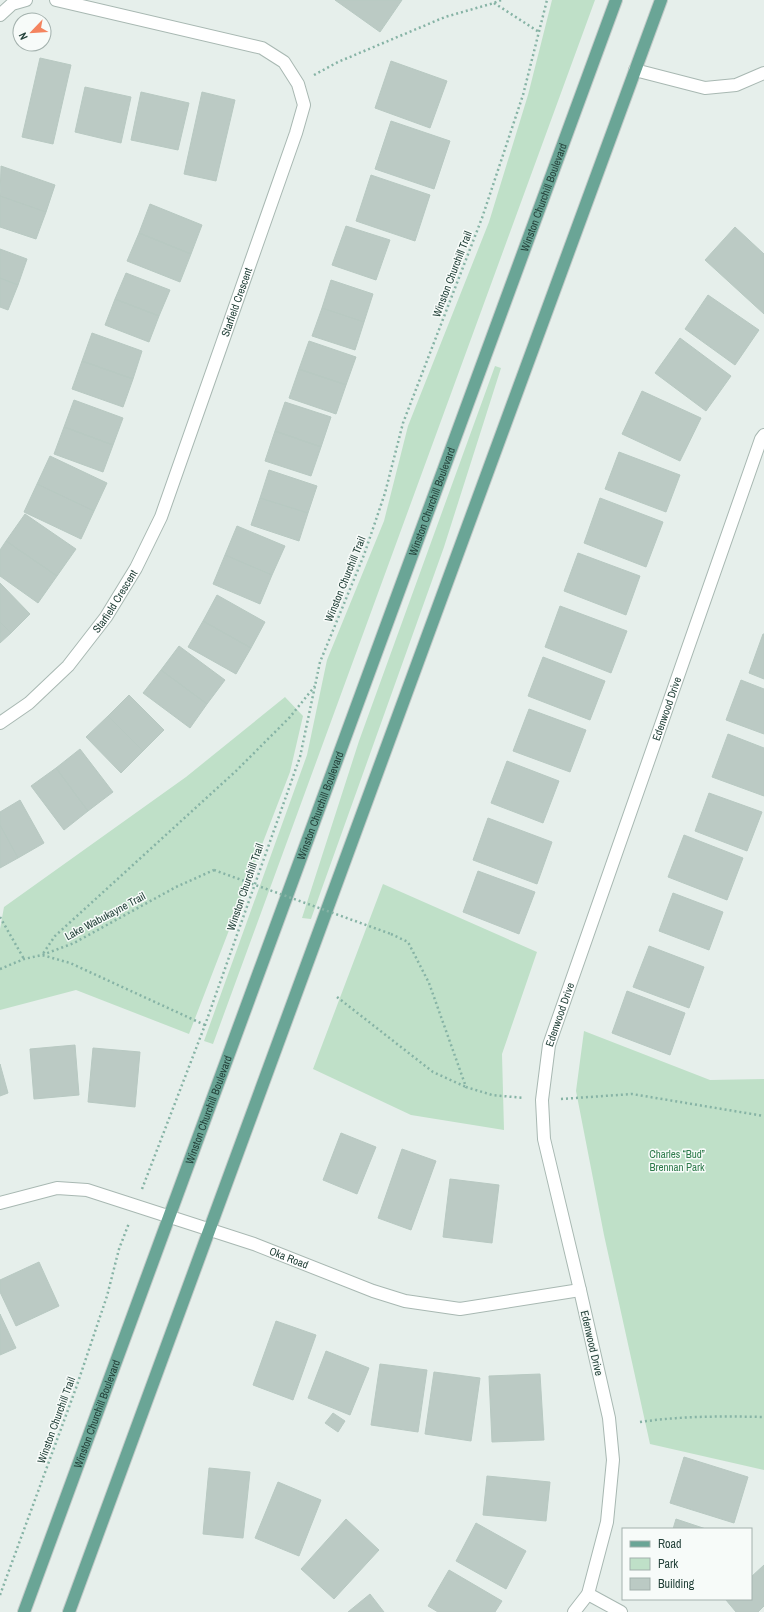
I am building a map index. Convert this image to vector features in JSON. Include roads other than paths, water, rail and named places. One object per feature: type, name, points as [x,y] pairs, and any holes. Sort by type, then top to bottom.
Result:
[{"type":"main road","name":"Winston Churchill Boulevard","points":[[24,1612],[616,0]]},
{"type":"main road","points":[[69,1612],[661,0]]},
{"type":"street","points":[[0,15],[12,4],[26,0]]},
{"type":"street","name":"Starfield Crescent","points":[[0,723],[29,703],[68,666],[110,611],[136,568],[161,516],[296,133],[304,105],[298,84],[284,62],[262,48],[56,0]]},
{"type":"street","points":[[635,70],[705,88],[736,86],[764,74]]},
{"type":"street","name":"Edenwood Drive","points":[[574,1612],[588,1594],[607,1522],[612,1460],[609,1418],[544,1139],[542,1100],[549,1045],[761,439],[764,435]]},
{"type":"street","name":"Oka Road","points":[[0,1203],[57,1188],[87,1190],[254,1244],[373,1291],[405,1301],[460,1308],[580,1290]]},
{"type":"street","points":[[588,1594],[621,1612]]},
{"type":"park label","name":"Charles “Bud” Brennan Park","points":[[677,1160]]}]
